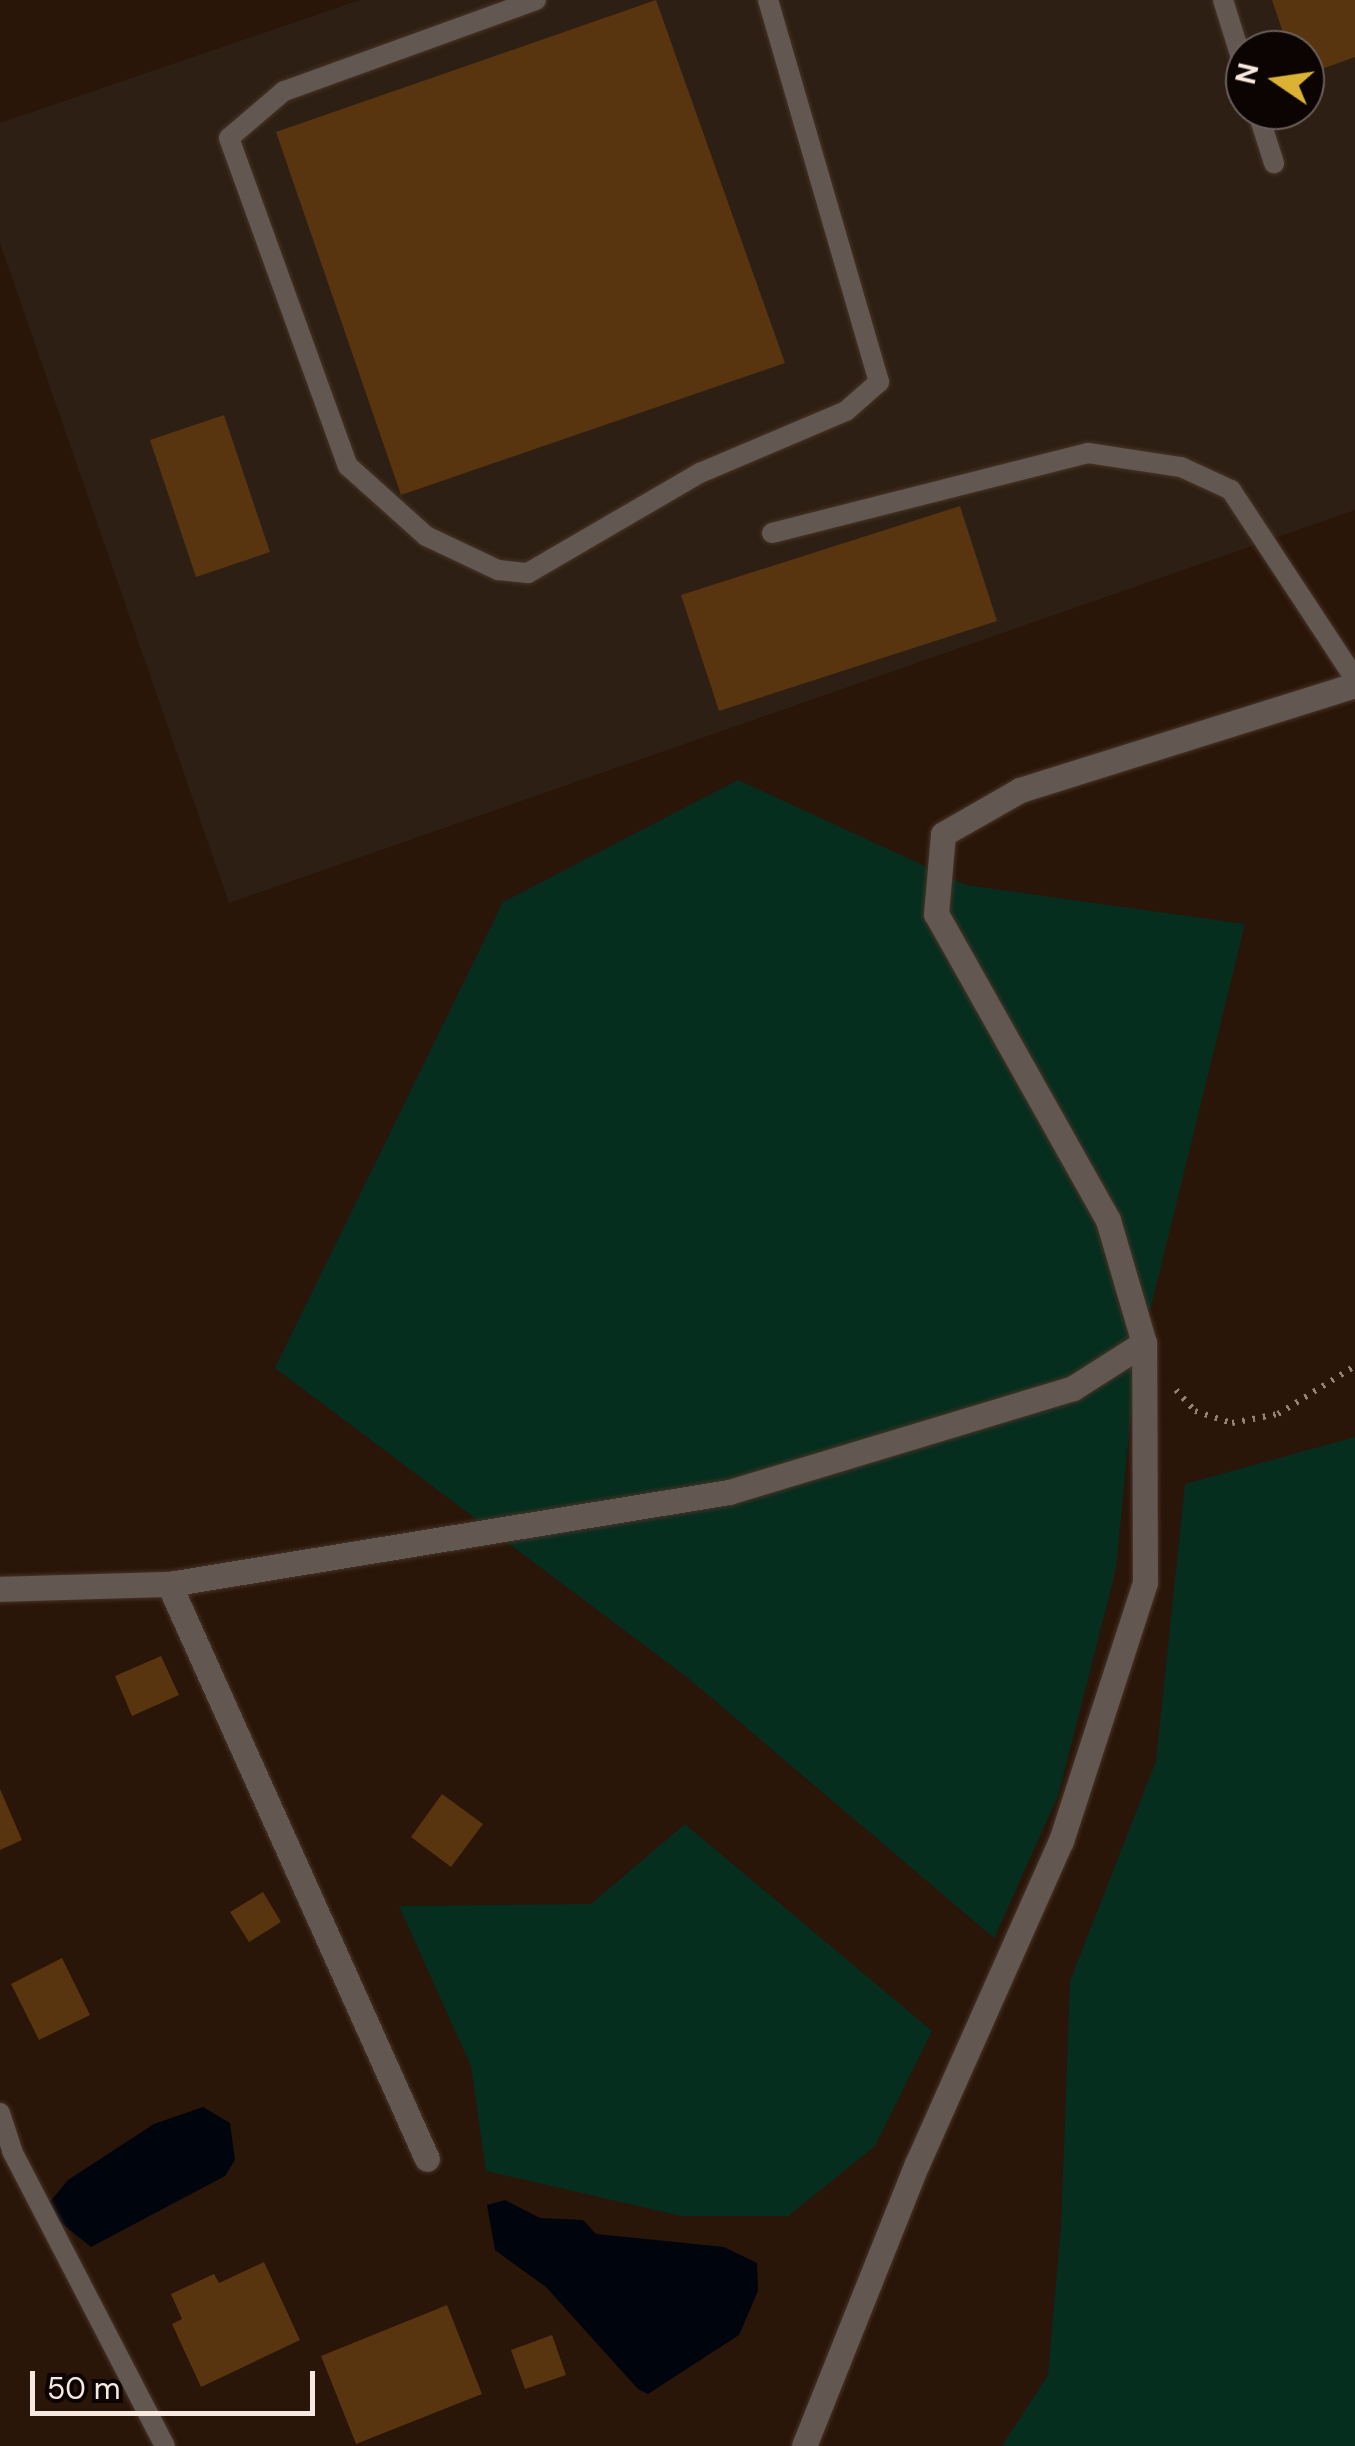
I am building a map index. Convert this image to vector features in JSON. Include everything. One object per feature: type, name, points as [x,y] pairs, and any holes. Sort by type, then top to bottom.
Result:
[{"type":"street","points":[[804,2446],[917,2164],[1061,1841],[1144,1583],[1145,1350],[1108,1220],[936,914],[943,834],[1020,790],[1355,682]]},
{"type":"street","points":[[0,1589],[169,1584],[728,1492],[1074,1388],[1145,1350]]},
{"type":"street","points":[[169,1584],[427,2159]]},
{"type":"lane","points":[[536,0],[284,92],[229,138],[348,466],[426,536],[498,570],[528,573],[700,473],[846,411],[879,382],[768,0]]},
{"type":"lane","points":[[1223,0],[1232,30]]},
{"type":"lane","points":[[1264,130],[1274,163]]},
{"type":"lane","points":[[772,533],[1088,453],[1181,467],[1231,490],[1355,682]]},
{"type":"lane","points":[[0,2113],[12,2151],[165,2446]]},
{"type":"path","points":[[1145,1350],[1195,1411],[1232,1424],[1278,1414],[1355,1366]]},
{"type":"shaded area","points":[[360,0],[1355,0],[1355,510],[229,903],[0,243],[0,123]]},
{"type":"shaded area","points":[[203,2107],[230,2123],[235,2160],[225,2176],[91,2247],[44,2209],[68,2180],[154,2124]]},
{"type":"shaded area","points":[[505,2200],[540,2218],[583,2220],[596,2234],[724,2247],[757,2263],[758,2291],[739,2335],[648,2394],[638,2389],[546,2287],[495,2250],[487,2205]]},
{"type":"green space","points":[[738,780],[966,885],[1245,924],[1135,1372],[1116,1569],[1058,1796],[994,1938],[688,1678],[275,1368],[503,902]]},
{"type":"green space","points":[[1355,1437],[1355,2446],[1002,2446],[1048,2375],[1061,2226],[1070,1981],[1156,1761],[1185,1484]]},
{"type":"green space","points":[[685,1824],[932,2031],[875,2146],[788,2216],[681,2216],[486,2171],[471,2066],[399,1906],[591,1904]]},
{"type":"building","points":[[656,0],[785,363],[401,495],[276,132]]},
{"type":"building","points":[[1272,0],[1355,0],[1355,57],[1325,68],[1325,30],[1282,30]]},
{"type":"building","points":[[224,415],[270,552],[196,577],[150,440]]},
{"type":"building","points":[[960,506],[997,621],[719,711],[681,595]]},
{"type":"building","points":[[161,1656],[179,1695],[132,1716],[115,1676]]},
{"type":"building","points":[[0,1789],[22,1840],[0,1850]]},
{"type":"building","points":[[442,1794],[483,1824],[451,1867],[411,1837]]},
{"type":"building","points":[[263,1892],[281,1922],[249,1942],[230,1912]]},
{"type":"building","points":[[62,1958],[90,2015],[39,2040],[11,1984]]},
{"type":"building","points":[[264,2262],[300,2340],[201,2387],[172,2324],[182,2319],[171,2294],[214,2274],[219,2283]]},
{"type":"building","points":[[447,2305],[482,2394],[356,2444],[321,2356]]},
{"type":"building","points":[[552,2335],[566,2375],[525,2389],[511,2350]]}]
